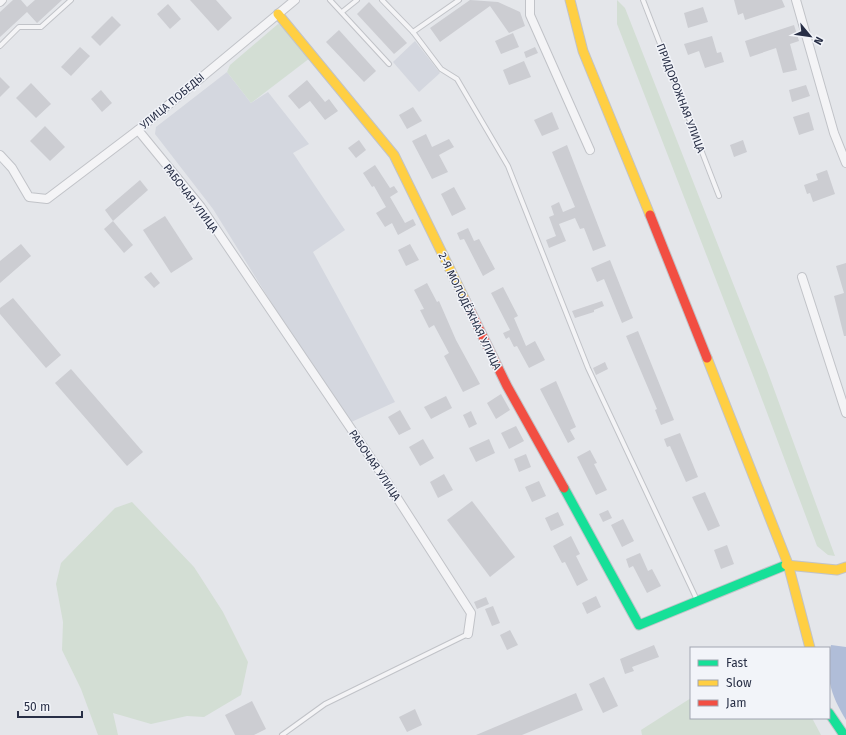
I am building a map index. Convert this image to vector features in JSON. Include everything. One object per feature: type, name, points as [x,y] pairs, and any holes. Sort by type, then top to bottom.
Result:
[{"type":"street","name":"УЛИЦА ПОБЕДЫ","points":[[0,155],[12,168],[29,197],[47,199],[138,130],[294,0]]},
{"type":"street","points":[[530,0],[530,15],[590,150]]},
{"type":"street","points":[[570,0],[583,50],[733,421],[788,564],[810,647]]},
{"type":"street","points":[[796,0],[834,133],[846,163]]},
{"type":"street","name":"2-Я МОЛОДЁЖНАЯ УЛИЦА","points":[[278,14],[394,155],[507,386],[640,625],[698,601]]},
{"type":"street","name":"РАБОЧАЯ УЛИЦА","points":[[138,130],[200,207],[383,476],[471,613],[468,634]]},
{"type":"street","points":[[802,276],[846,413]]},
{"type":"street","points":[[698,601],[788,564],[837,570],[846,567]]},
{"type":"street","points":[[830,714],[844,735]]},
{"type":"lane","points":[[0,46],[19,27],[41,27],[71,0]]},
{"type":"lane","points":[[330,0],[388,64]]},
{"type":"lane","points":[[342,12],[357,0]]},
{"type":"lane","points":[[382,0],[413,32],[441,69],[457,79],[508,166],[588,368],[698,601]]},
{"type":"lane","points":[[413,32],[458,0]]},
{"type":"lane","name":"ПРИДОРОЖНАЯ УЛИЦА","points":[[643,0],[718,196]]},
{"type":"lane","name":"РАБОЧАЯ УЛИЦА","points":[[282,735],[325,704],[468,634]]},
{"type":"shaded area","points":[[617,0],[625,8],[767,370],[835,556],[828,555],[817,546],[754,378],[617,24]]},
{"type":"shaded area","points":[[278,24],[282,25],[310,58],[251,103],[227,72],[230,65]]},
{"type":"shaded area","points":[[415,41],[440,73],[419,92],[393,62]]},
{"type":"shaded area","points":[[227,72],[251,103],[268,92],[309,144],[293,153],[345,230],[313,252],[395,402],[347,424],[213,209],[155,134],[156,127]]},
{"type":"shaded area","points":[[132,502],[194,567],[223,612],[248,662],[241,695],[204,717],[187,716],[151,724],[113,713],[118,735],[98,735],[81,689],[62,650],[63,622],[56,584],[61,563],[115,508]]},
{"type":"shaded area","points":[[690,699],[690,719],[813,719],[821,735],[642,735],[641,730]]},
{"type":"water","points":[[831,645],[846,647],[846,720],[836,702],[830,684]]},
{"type":"building","points":[[13,0],[21,0],[27,7],[35,0],[62,0],[37,23],[27,12],[0,37],[0,12]]},
{"type":"building","points":[[190,0],[216,0],[232,18],[218,31]]},
{"type":"building","points":[[470,0],[498,2],[520,12],[525,26],[509,33],[490,6],[440,42],[430,28]]},
{"type":"building","points":[[734,0],[782,0],[785,7],[745,20],[743,13],[738,15]]},
{"type":"building","points":[[369,2],[407,43],[394,54],[357,14]]},
{"type":"building","points":[[168,4],[181,19],[170,29],[157,14]]},
{"type":"building","points":[[703,7],[708,22],[688,28],[684,13]]},
{"type":"building","points":[[112,16],[121,25],[100,46],[91,37]]},
{"type":"building","points":[[794,25],[799,41],[790,44],[797,70],[783,73],[776,48],[750,57],[745,41]]},
{"type":"building","points":[[339,30],[376,71],[364,82],[326,42]]},
{"type":"building","points":[[513,33],[519,47],[501,54],[495,41]]},
{"type":"building","points":[[712,36],[717,53],[721,52],[724,62],[705,68],[699,51],[688,55],[684,44]]},
{"type":"building","points":[[80,47],[90,56],[71,76],[61,67]]},
{"type":"building","points":[[535,47],[538,53],[526,58],[524,52]]},
{"type":"building","points":[[524,61],[531,77],[509,85],[503,70]]},
{"type":"building","points":[[0,77],[10,87],[0,97]]},
{"type":"building","points":[[307,80],[325,102],[329,99],[338,111],[325,120],[310,101],[299,109],[288,96]]},
{"type":"building","points":[[31,83],[51,104],[36,118],[16,98]]},
{"type":"building","points":[[806,85],[810,96],[792,102],[789,90]]},
{"type":"building","points":[[101,90],[112,103],[102,112],[91,99]]},
{"type":"building","points":[[413,107],[422,121],[407,129],[399,115]]},
{"type":"building","points":[[552,112],[559,129],[542,136],[534,120]]},
{"type":"building","points":[[809,112],[814,130],[799,135],[793,117]]},
{"type":"building","points":[[45,126],[65,147],[50,161],[30,141]]},
{"type":"building","points":[[426,134],[432,147],[449,139],[454,147],[439,155],[448,172],[432,179],[412,141]]},
{"type":"building","points":[[359,140],[366,150],[356,158],[348,148]]},
{"type":"building","points":[[743,140],[747,152],[734,157],[730,145]]},
{"type":"building","points":[[567,145],[606,246],[593,251],[584,228],[580,229],[575,218],[559,224],[566,241],[549,248],[546,240],[556,236],[549,217],[554,215],[551,206],[559,202],[563,212],[575,207],[552,152]]},
{"type":"building","points":[[375,165],[390,188],[394,186],[398,192],[390,197],[405,223],[413,219],[416,225],[398,235],[392,223],[385,227],[376,213],[386,207],[374,186],[372,187],[363,173]]},
{"type":"building","points":[[827,170],[835,194],[813,202],[810,193],[807,194],[804,185],[818,180],[816,174]]},
{"type":"building","points":[[140,180],[148,190],[113,221],[105,210]]},
{"type":"building","points":[[454,187],[466,209],[452,216],[441,194]]},
{"type":"building","points":[[165,216],[193,259],[171,273],[143,230]]},
{"type":"building","points":[[113,221],[133,245],[124,253],[104,229]]},
{"type":"building","points":[[468,228],[474,241],[479,239],[495,269],[483,276],[464,239],[460,240],[457,233]]},
{"type":"building","points":[[21,244],[31,256],[0,283],[0,261]]},
{"type":"building","points":[[410,244],[419,260],[406,266],[398,250]]},
{"type":"building","points":[[610,260],[633,318],[622,323],[604,279],[597,282],[591,268]]},
{"type":"building","points":[[846,263],[846,336],[844,336],[834,296],[844,293],[836,266]]},
{"type":"building","points":[[151,272],[160,283],[154,288],[144,277]]},
{"type":"building","points":[[427,283],[437,302],[439,301],[456,340],[480,384],[463,392],[444,356],[449,353],[434,325],[429,328],[420,310],[424,309],[414,290]]},
{"type":"building","points":[[503,287],[518,316],[514,318],[526,346],[535,341],[545,360],[529,368],[517,346],[514,347],[509,337],[506,339],[503,333],[510,330],[491,293]]},
{"type":"building","points":[[13,298],[61,355],[46,368],[0,314],[0,308]]},
{"type":"building","points":[[602,301],[604,306],[594,310],[594,312],[575,318],[572,311]]},
{"type":"building","points":[[638,331],[674,420],[661,425],[655,410],[657,409],[626,336]]},
{"type":"building","points":[[605,362],[608,369],[596,375],[593,368]]},
{"type":"building","points":[[71,369],[143,452],[127,466],[55,383]]},
{"type":"building","points":[[556,381],[576,427],[570,430],[575,439],[568,443],[540,389]]},
{"type":"building","points":[[501,394],[510,410],[496,419],[487,403]]},
{"type":"building","points":[[446,396],[452,408],[431,419],[424,407]]},
{"type":"building","points":[[400,410],[411,429],[399,435],[388,417]]},
{"type":"building","points":[[471,411],[477,424],[469,428],[463,415]]},
{"type":"building","points":[[516,426],[524,441],[509,449],[501,433]]},
{"type":"building","points":[[680,433],[698,477],[686,482],[670,446],[667,447],[664,439]]},
{"type":"building","points":[[423,439],[434,458],[420,466],[409,447]]},
{"type":"building","points":[[489,439],[495,453],[476,462],[469,448]]},
{"type":"building","points":[[590,450],[597,463],[594,464],[607,490],[596,495],[577,457]]},
{"type":"building","points":[[526,454],[531,467],[519,472],[514,459]]},
{"type":"building","points":[[444,474],[453,490],[438,498],[430,482]]},
{"type":"building","points":[[539,481],[546,496],[532,502],[525,487]]},
{"type":"building","points":[[705,492],[720,526],[708,531],[692,497]]},
{"type":"building","points":[[472,501],[515,557],[490,577],[447,520]]},
{"type":"building","points":[[608,510],[612,518],[603,522],[599,514]]},
{"type":"building","points":[[558,512],[564,525],[551,531],[545,518]]},
{"type":"building","points":[[623,519],[634,541],[622,547],[611,525]]},
{"type":"building","points":[[571,536],[580,554],[576,556],[588,580],[577,586],[565,562],[562,563],[553,546]]},
{"type":"building","points":[[727,545],[734,564],[721,569],[714,550]]},
{"type":"building","points":[[640,553],[648,571],[652,569],[661,586],[647,593],[633,566],[629,568],[626,559]]},
{"type":"building","points":[[596,596],[601,607],[587,614],[582,603]]},
{"type":"building","points":[[486,597],[489,604],[477,609],[474,602]]},
{"type":"building","points":[[493,606],[500,623],[492,626],[485,609]]},
{"type":"building","points":[[510,630],[518,645],[507,650],[500,635]]},
{"type":"building","points":[[654,645],[659,657],[632,667],[634,671],[625,674],[620,659]]},
{"type":"building","points":[[604,677],[618,706],[603,713],[589,684]]},
{"type":"building","points":[[576,693],[583,710],[522,735],[476,735]]},
{"type":"building","points":[[252,701],[266,729],[254,735],[235,735],[225,715]]},
{"type":"building","points":[[415,709],[422,725],[407,732],[399,717]]},
{"type":"traffic: fast","points":[[564,488],[639,625],[786,565]]},
{"type":"traffic: fast","points":[[830,714],[844,735]]},
{"type":"traffic: slow","points":[[570,0],[583,51],[650,215]]},
{"type":"traffic: slow","points":[[278,14],[394,155],[465,300]]},
{"type":"traffic: slow","points":[[707,358],[788,564],[810,647]]},
{"type":"traffic: slow","points":[[786,565],[837,570],[846,567]]},
{"type":"traffic: jam","points":[[650,215],[707,358]]},
{"type":"traffic: jam","points":[[465,300],[507,386],[564,488]]}]
